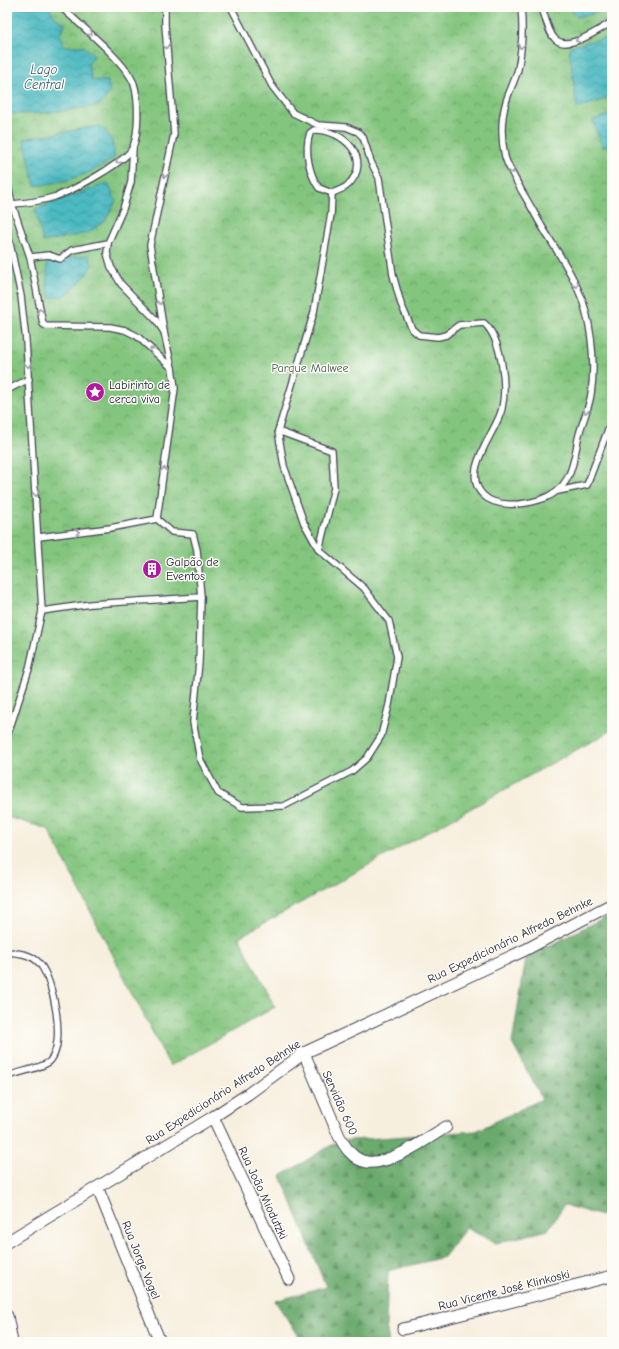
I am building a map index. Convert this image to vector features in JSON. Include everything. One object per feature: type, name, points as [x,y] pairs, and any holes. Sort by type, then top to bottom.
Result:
[{"type":"street","name":"Rua Expedicionário Alfredo Behnke","points":[[7,1242],[213,1117],[248,1094],[304,1053],[525,950],[612,904]]},
{"type":"street","name":"Servidão 600","points":[[304,1053],[339,1136],[346,1149],[356,1157],[367,1162],[383,1160],[402,1153],[446,1128]]},
{"type":"street","name":"Rua João Miodutzki","points":[[213,1117],[289,1280]]},
{"type":"street","name":"Rua Jorge Vogel","points":[[98,1188],[160,1342]]},
{"type":"street","name":"Rua Vicente José Klinkoski","points":[[402,1329],[612,1276]]},
{"type":"street","points":[[7,1316],[12,1342]]},
{"type":"lane","points":[[61,7],[120,63],[134,84],[138,115],[133,148],[131,182],[123,209],[108,243],[107,253],[111,268],[122,284],[156,320],[164,332]]},
{"type":"lane","points":[[156,519],[175,388],[150,245],[174,134],[165,25],[165,7]]},
{"type":"lane","points":[[231,7],[272,86],[293,113],[318,125],[346,127],[358,132],[363,137],[371,162],[379,178],[394,275],[401,304],[412,329],[419,334],[438,337],[446,335],[459,325],[468,323],[484,323],[489,327],[496,341],[503,370],[504,389],[502,410],[482,448],[476,470],[477,485],[483,495],[497,502],[527,504],[550,497],[558,491],[567,480],[574,462],[579,437],[591,394],[591,336],[587,311],[577,286],[543,229],[506,158],[502,131],[506,103],[518,70],[523,26],[521,7]]},
{"type":"lane","points":[[542,7],[554,38],[561,43],[567,44],[583,38],[612,22]]},
{"type":"lane","points":[[314,130],[320,130],[338,136],[349,143],[355,151],[358,163],[355,175],[347,186],[332,193],[319,188],[311,173],[308,144],[310,133],[314,130]]},
{"type":"lane","points":[[12,204],[55,197],[98,175],[119,161],[133,148]]},
{"type":"lane","points":[[7,179],[12,204],[30,257],[43,324],[46,326],[110,327],[125,330],[137,336],[172,368]]},
{"type":"lane","points":[[156,519],[172,532],[193,534],[197,550],[201,596],[199,662],[193,722],[200,759],[218,793],[242,807],[284,806],[352,771],[367,758],[381,736],[389,705],[397,657],[389,621],[364,588],[319,550],[304,523],[284,466],[278,431],[314,312],[331,214],[332,193]]},
{"type":"lane","points":[[7,229],[21,296],[29,379],[42,611],[29,669],[7,737]]},
{"type":"lane","points":[[30,257],[49,255],[60,259],[72,250],[108,243]]},
{"type":"lane","points":[[7,390],[29,379]]},
{"type":"lane","points":[[558,491],[587,485],[612,419]]},
{"type":"lane","points":[[278,431],[332,451],[334,488],[319,550]]},
{"type":"lane","points":[[39,537],[110,528],[156,519]]},
{"type":"lane","points":[[42,611],[91,604],[201,596]]},
{"type":"lane","points":[[7,952],[22,953],[33,958],[41,965],[50,986],[56,1011],[58,1045],[49,1062],[7,1076]]},
{"type":"green space","name":"Parque Malwee","points":[[7,7],[612,7],[612,730],[239,937],[275,1007],[170,1066],[48,829],[7,817]]},
{"type":"green space","points":[[612,913],[612,1214],[602,1216],[564,1205],[548,1230],[496,1243],[466,1228],[444,1257],[388,1271],[386,1326],[389,1342],[303,1342],[275,1301],[326,1287],[281,1176],[338,1141],[476,1131],[542,1099],[512,1043],[526,958]]},
{"type":"water","name":"Lago Central","points":[[7,7],[49,7],[55,17],[65,24],[60,34],[65,46],[83,46],[95,55],[88,64],[92,80],[108,81],[110,92],[99,106],[44,113],[7,114]]},
{"type":"water","points":[[567,7],[603,7],[592,14],[578,17]]},
{"type":"water","points":[[612,36],[612,97],[577,108],[569,47]]},
{"type":"water","points":[[612,114],[612,144],[602,147],[593,120]]},
{"type":"water","points":[[99,126],[107,133],[113,144],[114,158],[86,174],[35,186],[24,139]]},
{"type":"water","points":[[108,183],[116,201],[105,221],[88,233],[43,242],[35,209]]},
{"type":"water","points":[[89,255],[92,265],[71,291],[63,296],[50,297],[47,285],[47,261]]},
{"type":"place","name":"Labirinto de cerca viva","points":[[95,392]]},
{"type":"place","name":"Galpão de Eventos","points":[[152,569]]}]
